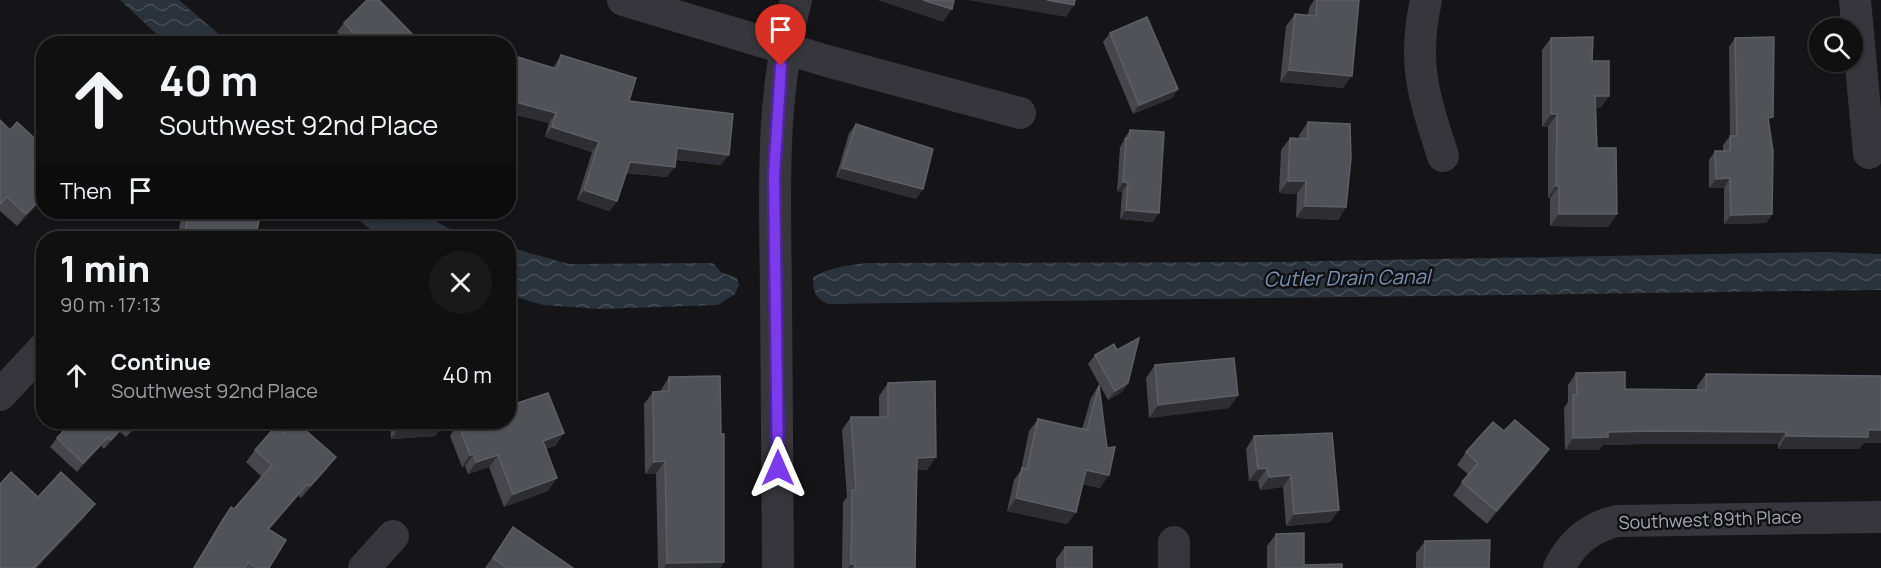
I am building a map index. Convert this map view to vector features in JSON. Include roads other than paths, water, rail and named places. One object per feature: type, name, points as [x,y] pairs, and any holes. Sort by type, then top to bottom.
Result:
[{"type":"street","points":[[623,0],[784,48],[1020,113]]},
{"type":"street","points":[[778,568],[774,165],[779,85],[784,48],[796,0]]},
{"type":"street","points":[[1426,0],[1419,48],[1420,83],[1443,156]]},
{"type":"street","points":[[1855,0],[1869,153]]},
{"type":"street","points":[[0,395],[36,357]]},
{"type":"street","name":"Southwest 89th Place","points":[[1560,568],[1566,555],[1582,537],[1617,520],[1881,517]]},
{"type":"street","points":[[364,568],[393,536]]},
{"type":"water","points":[[120,0],[179,0],[221,36],[159,36]]},
{"type":"water","points":[[357,219],[432,219],[458,231],[373,231]]},
{"type":"water","points":[[516,249],[569,264],[713,263],[721,272],[737,278],[739,285],[735,294],[718,305],[600,309],[543,305],[516,297]]},
{"type":"water","name":"Cutler Drain Canal","points":[[1827,252],[1881,254],[1881,290],[828,304],[818,297],[814,291],[813,282],[813,277],[826,271],[868,263],[1264,262]]}]
